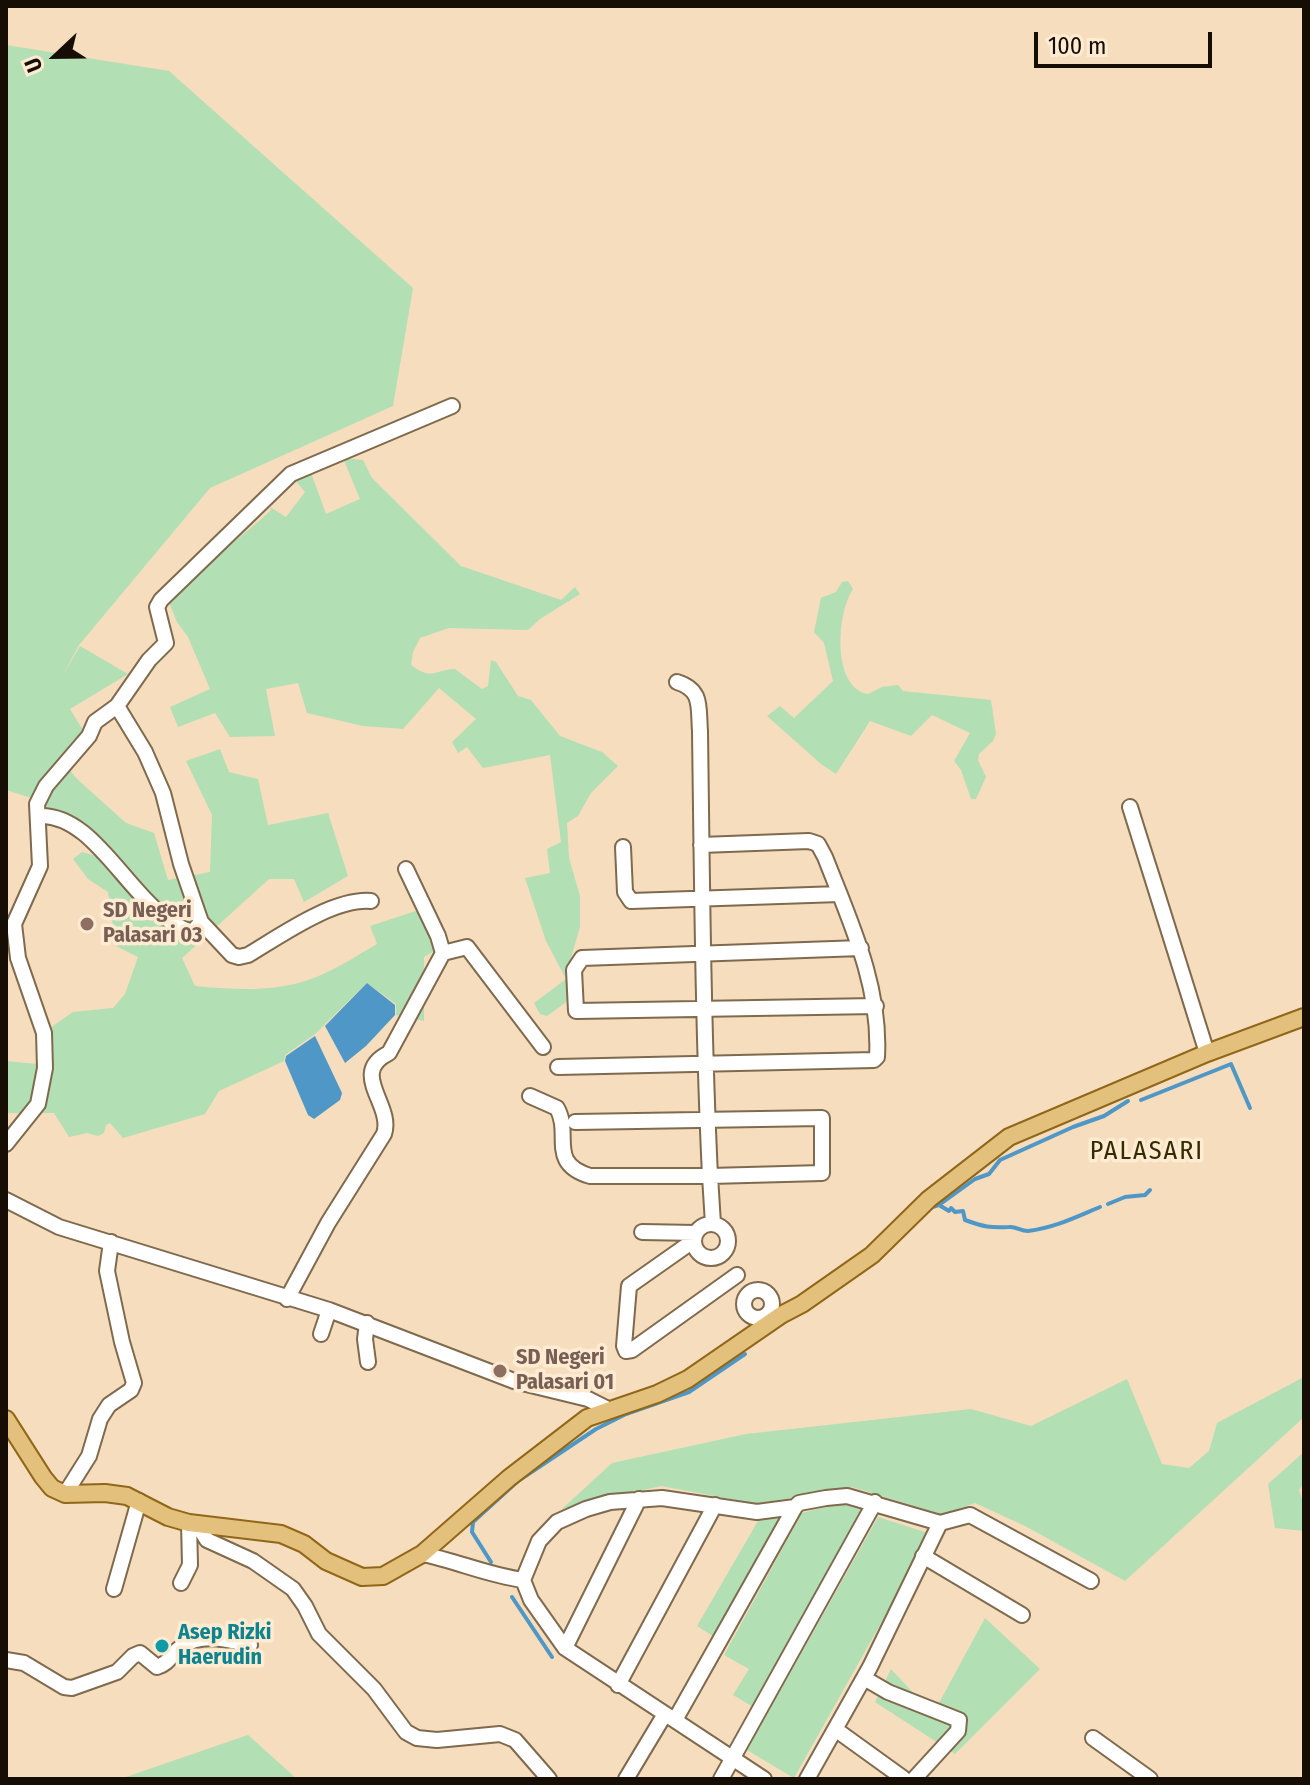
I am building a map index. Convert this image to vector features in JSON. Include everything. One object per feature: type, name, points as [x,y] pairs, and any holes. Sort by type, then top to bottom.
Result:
[{"type":"main road","points":[[8,1427],[52,1488],[65,1494],[127,1496],[168,1517],[193,1524],[281,1534],[304,1544],[326,1561],[362,1577],[383,1576],[422,1554],[570,1429],[608,1409],[657,1394],[688,1379],[768,1320],[802,1304],[872,1255],[904,1220],[1009,1137],[1207,1053],[1304,1017]]},
{"type":"street","points":[[6,1144],[38,1104],[45,1068],[44,1033],[18,958],[14,924],[38,873],[40,795],[89,736],[95,722],[117,706],[149,660],[166,643],[157,607],[161,600],[291,474],[452,406]]},
{"type":"street","points":[[677,682],[692,687],[696,693],[700,731],[705,1065],[713,1224]]},
{"type":"street","points":[[117,706],[145,752],[167,804],[173,837],[201,922],[232,955],[248,955],[335,907],[357,900],[371,901]]},
{"type":"street","points":[[1130,807],[1207,1053]]},
{"type":"street","points":[[38,816],[69,823],[92,840],[148,904],[181,928],[194,930],[201,922]]},
{"type":"street","points":[[558,1067],[874,1060],[878,1047],[876,1006],[861,948],[818,844],[809,841],[701,845]]},
{"type":"street","points":[[623,847],[625,892],[631,901],[840,894]]},
{"type":"street","points":[[287,1299],[328,1223],[384,1134],[387,1124],[375,1091],[372,1067],[375,1061],[389,1053],[443,953],[406,869]]},
{"type":"street","points":[[443,953],[467,947],[543,1047]]},
{"type":"street","points":[[861,948],[582,958],[574,970],[576,1011],[876,1006]]},
{"type":"street","points":[[530,1096],[557,1108],[563,1122],[563,1154],[570,1166],[580,1174],[710,1176],[822,1173],[822,1118],[575,1122]]},
{"type":"street","points":[[6,1200],[59,1227],[329,1310],[514,1381],[588,1399],[608,1409]]},
{"type":"street","points":[[695,1237],[694,1247],[702,1256],[713,1258],[726,1249],[728,1238],[723,1229],[713,1224],[702,1226],[695,1237],[629,1286],[626,1351],[632,1350],[737,1275]]},
{"type":"street","points":[[642,1232],[695,1237]]},
{"type":"street","points":[[65,1494],[89,1456],[100,1419],[109,1405],[131,1390],[134,1383],[107,1271],[111,1242]]},
{"type":"street","points":[[721,1255],[750,1293],[764,1291],[770,1297],[772,1306],[768,1320]]},
{"type":"street","points":[[321,1334],[329,1310]]},
{"type":"street","points":[[367,1323],[365,1347],[368,1362]]},
{"type":"street","points":[[626,1779],[670,1717],[799,1503],[847,1496],[940,1523],[970,1515],[1091,1581]]},
{"type":"street","points":[[764,1779],[565,1648],[531,1600],[523,1580],[539,1541],[557,1522],[598,1505],[662,1498],[757,1512],[795,1507]]},
{"type":"street","points":[[565,1648],[639,1499]]},
{"type":"street","points":[[114,1589],[139,1501]]},
{"type":"street","points":[[721,1779],[875,1502]]},
{"type":"street","points":[[618,1685],[715,1505]]},
{"type":"street","points":[[807,1779],[864,1678],[940,1523]]},
{"type":"street","points":[[181,1583],[190,1565],[193,1524]]},
{"type":"street","points":[[193,1524],[207,1540],[253,1561],[293,1589],[324,1641],[374,1689],[406,1732],[417,1738],[437,1740],[500,1734],[515,1740],[549,1779]]},
{"type":"street","points":[[422,1554],[454,1561],[487,1574],[523,1580]]},
{"type":"street","points":[[923,1556],[1022,1615]]},
{"type":"street","points":[[6,1660],[24,1663],[64,1687],[72,1688],[117,1672],[140,1653],[157,1667],[168,1663],[181,1647],[214,1637],[250,1645]]},
{"type":"street","points":[[835,1729],[909,1778],[958,1731],[959,1720],[888,1692],[864,1678]]},
{"type":"street","points":[[1093,1738],[1150,1779]]},
{"type":"green space","points":[[6,45],[169,71],[413,288],[393,406],[210,488],[79,645],[62,677],[80,646],[128,674],[70,709],[86,735],[62,760],[76,778],[126,823],[154,833],[168,880],[210,872],[212,815],[186,761],[220,749],[229,772],[258,779],[268,825],[328,813],[348,876],[304,902],[294,879],[269,879],[182,958],[195,986],[243,989],[290,985],[328,972],[377,944],[370,926],[425,908],[446,944],[424,957],[424,1021],[396,1015],[396,1004],[367,983],[315,1034],[285,1055],[284,1061],[219,1091],[205,1114],[123,1138],[110,1123],[98,1136],[87,1133],[69,1137],[54,1113],[6,1113],[6,1061],[37,1064],[41,1027],[50,1028],[73,1012],[113,1008],[125,994],[138,957],[116,946],[108,892],[88,879],[73,859],[82,852],[97,856],[100,845],[38,800],[6,790]]},
{"type":"green space","points":[[343,458],[363,460],[372,478],[461,566],[561,600],[575,587],[580,594],[528,630],[449,628],[420,638],[411,665],[429,674],[455,669],[482,689],[488,686],[491,660],[496,662],[518,696],[531,700],[560,736],[602,752],[618,766],[591,793],[578,816],[567,823],[569,858],[580,896],[580,927],[569,965],[573,988],[565,1003],[547,1016],[540,1014],[534,1003],[566,979],[546,941],[525,878],[550,873],[547,849],[561,842],[550,755],[483,768],[467,747],[458,753],[452,742],[476,719],[439,688],[403,729],[363,726],[307,713],[298,683],[266,689],[275,736],[230,737],[215,713],[178,727],[170,707],[210,689],[167,598],[259,521],[271,510],[270,507],[286,517],[305,492],[293,478],[310,470],[326,514],[360,499]]},
{"type":"green space","points":[[848,581],[853,589],[843,614],[841,648],[848,678],[856,688],[868,694],[882,687],[898,685],[903,691],[991,700],[996,734],[979,754],[978,760],[986,777],[976,799],[971,799],[961,770],[954,761],[970,733],[932,715],[911,736],[870,721],[836,774],[767,716],[780,706],[794,718],[833,681],[824,643],[814,632],[821,598],[836,592],[842,582]]},
{"type":"green space","points":[[1304,1377],[1304,1417],[1125,1581],[1025,1526],[975,1503],[944,1515],[852,1487],[757,1504],[661,1486],[562,1509],[612,1463],[746,1434],[971,1409],[1031,1426],[1127,1379],[1162,1464],[1189,1468],[1209,1451],[1217,1423]]},
{"type":"green space","points":[[1304,1452],[1304,1483],[1299,1490],[1304,1505],[1304,1531],[1275,1528],[1268,1484]]},
{"type":"green space","points":[[840,1503],[867,1512],[755,1708],[733,1695],[749,1669],[724,1655],[802,1513]]},
{"type":"green space","points":[[878,1517],[931,1534],[794,1778],[747,1750]]},
{"type":"green space","points":[[785,1518],[719,1640],[697,1626],[758,1521]]},
{"type":"green space","points":[[985,1618],[1040,1669],[955,1754],[875,1702],[891,1669],[933,1714]]},
{"type":"green space","points":[[248,1735],[297,1779],[120,1779]]},
{"type":"water","points":[[367,983],[395,1005],[395,1015],[345,1063],[325,1026]]},
{"type":"water","points":[[315,1036],[342,1093],[340,1100],[314,1119],[308,1115],[285,1061],[286,1056]]},
{"type":"waterway","points":[[1141,1100],[1231,1064],[1250,1108]]},
{"type":"waterway","points":[[929,1208],[939,1205],[975,1179],[989,1174],[1000,1160],[1104,1116],[1128,1101]]},
{"type":"waterway","points":[[1108,1204],[1125,1197],[1145,1195],[1150,1190]]},
{"type":"waterway","points":[[939,1205],[949,1211],[951,1208],[955,1212],[963,1211],[965,1220],[977,1224],[1028,1231],[1056,1225],[1100,1207]]},
{"type":"waterway","points":[[491,1562],[472,1532],[473,1522],[518,1481],[596,1429],[626,1414],[689,1392],[745,1354]]},
{"type":"waterway","points":[[512,1597],[552,1657]]},
{"type":"place","name":"SD Negeri Palasari 03","points":[[87,924]]},
{"type":"place","name":"SD Negeri Palasari 01","points":[[500,1371]]},
{"type":"place","name":"Asep Rizki Haerudin","points":[[162,1646]]},
{"type":"district","name":"PALASARI","points":[[1147,1152]]}]
